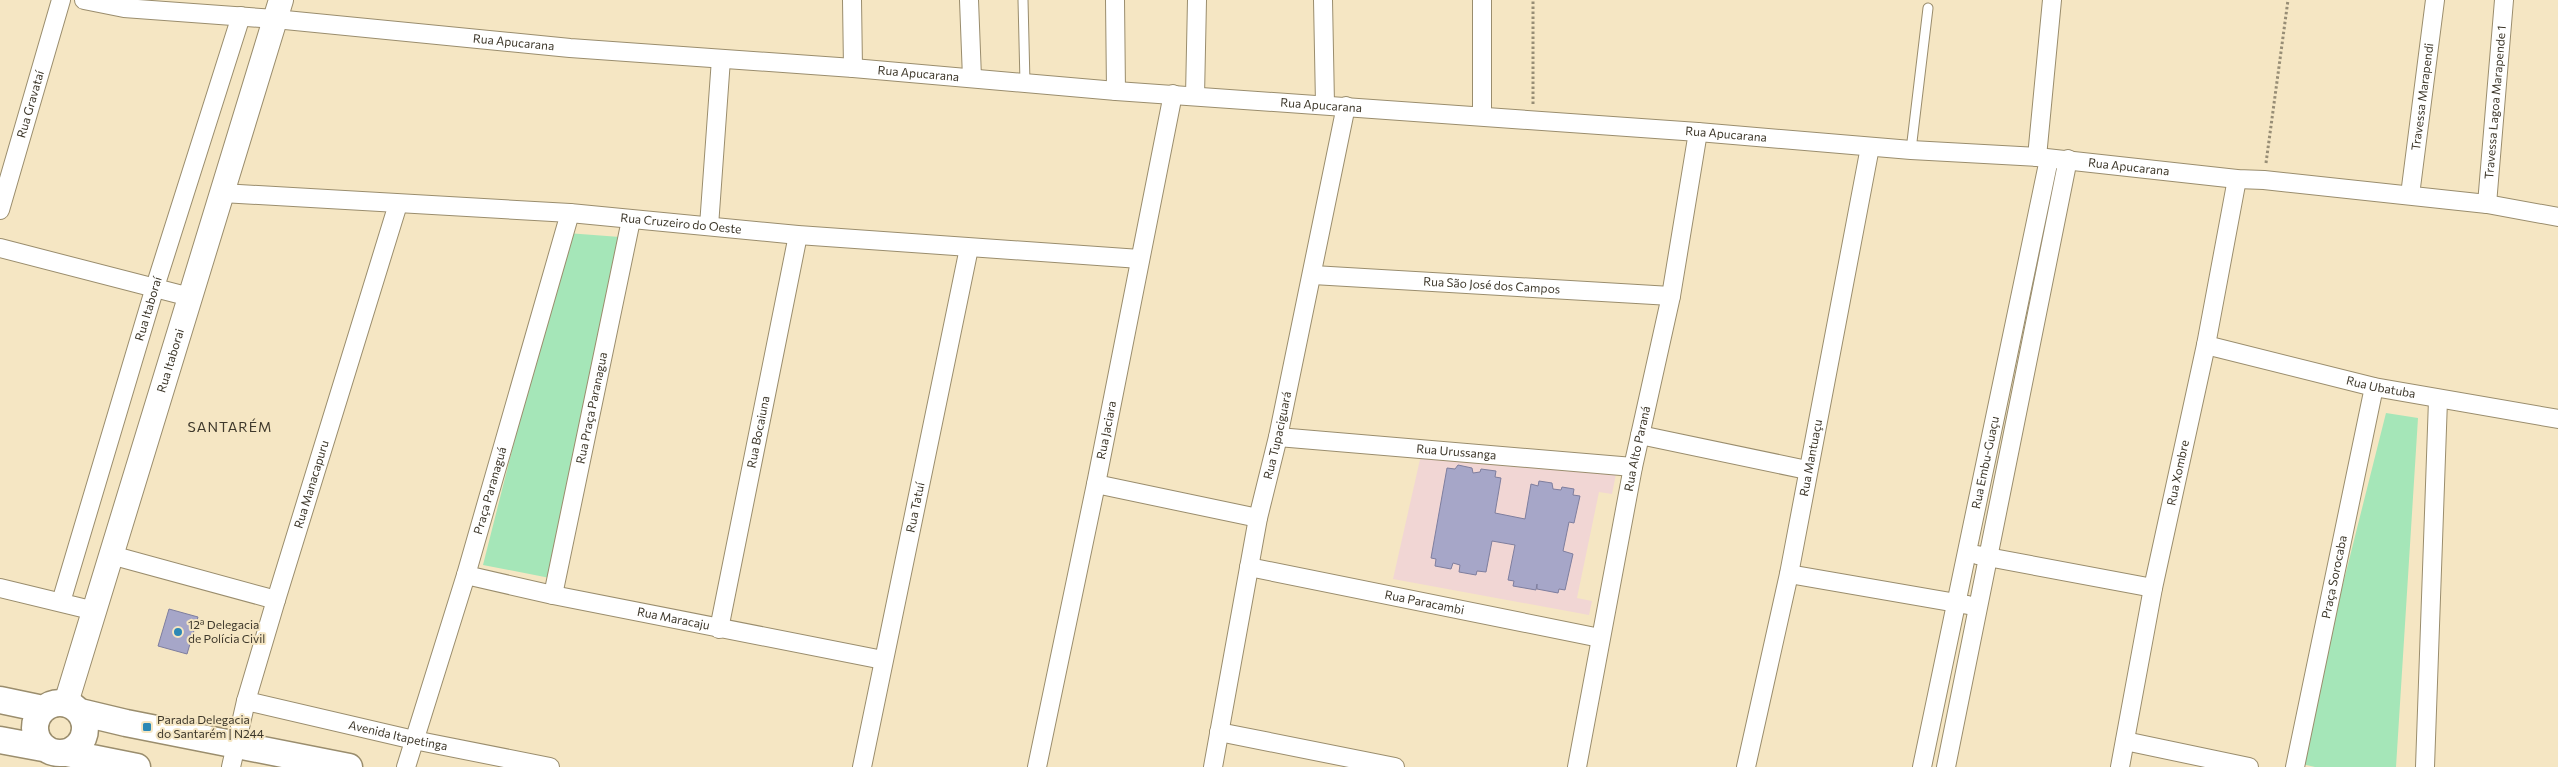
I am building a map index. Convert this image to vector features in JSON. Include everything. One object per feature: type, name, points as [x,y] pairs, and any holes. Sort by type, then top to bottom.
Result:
[{"type":"main road","points":[[0,700],[63,708],[233,756],[349,767]]},
{"type":"main road","points":[[63,708],[84,719],[85,736],[81,743],[55,750],[38,741],[35,724],[63,708]]},
{"type":"main road","points":[[0,740],[137,767]]},
{"type":"street","name":"Rua Gravataí","points":[[0,210],[61,0]]},
{"type":"street","name":"Rua Apucarana","points":[[84,0],[240,16],[278,9],[570,48],[853,68],[1116,91],[1533,119],[1870,147],[2068,159],[2237,180],[2264,180],[2487,204],[2558,217]]},
{"type":"street","points":[[852,0],[853,68]]},
{"type":"street","points":[[969,0],[972,78]]},
{"type":"street","points":[[1115,0],[1116,91]]},
{"type":"street","points":[[1195,96],[1197,0]]},
{"type":"street","points":[[1323,0],[1325,104]]},
{"type":"street","points":[[1482,0],[1482,116]]},
{"type":"street","name":"Rua Embu-Guaçu","points":[[1922,767],[2043,158],[2052,0]]},
{"type":"street","name":"Travessa Marapendi","points":[[2410,195],[2435,0]]},
{"type":"street","name":"Travessa Lagoa Marapende 1","points":[[2487,204],[2504,0]]},
{"type":"street","name":"Rua Itaborai","points":[[63,708],[95,610],[278,9]]},
{"type":"street","name":"Rua Itaboraí","points":[[61,602],[155,287],[240,16]]},
{"type":"street","points":[[709,226],[721,59]]},
{"type":"street","name":"Rua Jaciara","points":[[1037,767],[1096,484],[1173,94]]},
{"type":"street","name":"Rua Tupaciguará","points":[[1212,767],[1220,732],[1258,518],[1278,437],[1346,106]]},
{"type":"street","name":"Rua Alto Paraná","points":[[1577,767],[1633,467],[1671,296],[1698,132]]},
{"type":"street","name":"Rua Mantuaçu","points":[[1746,767],[1789,574],[1807,470],[1870,147]]},
{"type":"street","name":"Rua Embu-Guaçu","points":[[1946,767],[2068,159]]},
{"type":"street","name":"Rua Xombre","points":[[2120,767],[2153,588],[2206,345],[2237,180]]},
{"type":"street","name":"Rua Cruzeiro do Oeste","points":[[222,193],[570,213],[798,235],[1140,259]]},
{"type":"street","name":"Rua Manacapuru","points":[[233,756],[246,701],[276,600],[398,204]]},
{"type":"street","name":"Praça Paranaguá","points":[[406,767],[466,576],[570,213]]},
{"type":"street","name":"Rua Praça Paranagua","points":[[553,595],[631,220]]},
{"type":"street","name":"Rua Bocaiuna","points":[[719,629],[798,235]]},
{"type":"street","points":[[0,248],[190,297]]},
{"type":"street","name":"Rua Tatuí","points":[[862,767],[969,248]]},
{"type":"street","name":"Rua São José dos Campos","points":[[1312,275],[1671,296]]},
{"type":"street","name":"Rua Ubatuba","points":[[2206,345],[2374,387],[2438,400],[2558,419]]},
{"type":"street","name":"Praça Sorocaba","points":[[2295,767],[2374,387]]},
{"type":"street","points":[[2425,767],[2438,400]]},
{"type":"street","points":[[1640,435],[1807,470]]},
{"type":"street","name":"Rua Urussanga","points":[[1278,437],[1633,467]]},
{"type":"street","points":[[1096,484],[1258,518]]},
{"type":"street","points":[[1966,553],[2153,588]]},
{"type":"street","points":[[111,555],[276,600]]},
{"type":"street","name":"Rua Paracambi","points":[[1249,567],[1600,638]]},
{"type":"street","points":[[1789,574],[1978,606]]},
{"type":"street","name":"Rua Maracaju","points":[[466,576],[719,629],[883,660]]},
{"type":"street","points":[[0,588],[95,610]]},
{"type":"street","name":"Avenida Itapetinga","points":[[246,701],[414,740],[550,767]]},
{"type":"street","points":[[1220,732],[1395,767]]},
{"type":"street","points":[[2125,740],[2250,767]]},
{"type":"lane","points":[[1023,0],[1025,83]]},
{"type":"lane","points":[[1911,150],[1928,8]]},
{"type":"path","points":[[1533,0],[1533,119]]},
{"type":"path","points":[[2264,180],[2288,0]]},
{"type":"shaded area","points":[[1421,455],[1616,474],[1612,494],[1599,492],[1577,598],[1592,601],[1589,615],[1393,579]]},
{"type":"green space","points":[[567,233],[620,237],[555,579],[483,565]]},
{"type":"green space","points":[[2386,413],[2418,418],[2396,767],[2315,767],[2298,763]]},
{"type":"building","points":[[1458,465],[1472,468],[1473,473],[1480,472],[1481,469],[1496,471],[1495,477],[1501,478],[1495,513],[1525,519],[1531,484],[1538,486],[1539,481],[1552,483],[1553,489],[1561,490],[1562,487],[1574,489],[1573,495],[1580,496],[1574,523],[1569,522],[1563,551],[1573,554],[1565,590],[1559,589],[1558,593],[1537,589],[1537,584],[1536,590],[1513,586],[1514,581],[1508,580],[1515,545],[1492,541],[1486,572],[1477,571],[1476,575],[1459,572],[1460,565],[1453,563],[1451,569],[1435,566],[1436,559],[1431,558],[1447,468],[1455,469]]},
{"type":"building","name":"12ª Delegacia de Polícia Civil","points":[[169,609],[198,617],[187,654],[158,646]]},
{"type":"place","name":"12ª Delegacia de Polícia Civil","points":[[178,632]]},
{"type":"place","name":"Parada Delegacia do Santarém | N244","points":[[147,727]]},
{"type":"district","name":"SANTARÉM","points":[[230,427]]}]
